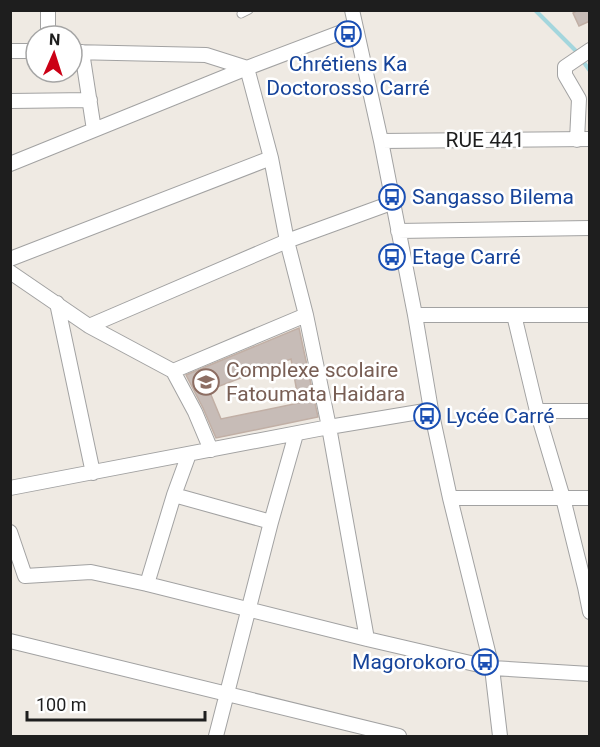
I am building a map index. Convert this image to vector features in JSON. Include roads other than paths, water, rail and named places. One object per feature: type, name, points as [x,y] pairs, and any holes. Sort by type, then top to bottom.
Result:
[{"type":"street","points":[[352,10],[394,202],[431,410],[492,668],[500,736]]},
{"type":"street","points":[[10,164],[355,27]]},
{"type":"street","points":[[583,140],[579,99],[565,75],[565,67],[590,50]]},
{"type":"street","points":[[84,52],[206,55],[247,68]]},
{"type":"street","points":[[247,68],[271,158],[287,241],[306,315],[329,427],[367,639]]},
{"type":"street","points":[[84,77],[90,99],[94,130]]},
{"type":"street","points":[[10,101],[90,99]]},
{"type":"street","name":"RUE 441","points":[[381,141],[583,140]]},
{"type":"street","points":[[10,259],[271,158]]},
{"type":"street","points":[[89,326],[287,241],[394,202]]},
{"type":"street","points":[[398,231],[590,228]]},
{"type":"street","points":[[10,272],[89,326],[173,371],[195,412],[211,450]]},
{"type":"street","points":[[57,303],[93,473]]},
{"type":"street","points":[[173,371],[306,315]]},
{"type":"street","points":[[415,315],[590,315]]},
{"type":"street","points":[[514,315],[537,411],[587,587],[590,612]]},
{"type":"street","points":[[10,488],[329,427],[431,410]]},
{"type":"street","points":[[537,411],[590,411]]},
{"type":"street","points":[[216,736],[296,434]]},
{"type":"street","points":[[147,584],[189,454]]},
{"type":"street","points":[[174,495],[271,522]]},
{"type":"street","points":[[450,498],[590,498]]},
{"type":"street","points":[[10,532],[25,576],[91,572],[492,668],[590,674]]},
{"type":"street","points":[[10,641],[399,736]]},
{"type":"lane","points":[[241,14],[249,10]]},
{"type":"waterway","points":[[535,10],[575,50],[590,71]]},
{"type":"place","name":"Chrétiens Ka Doctorosso Carré","points":[[348,34]]},
{"type":"place","name":"Sangasso Bilema","points":[[392,197]]},
{"type":"place","name":"Etage Carré","points":[[392,257]]},
{"type":"place","name":"Complexe scolaire Fatoumata Haidara","points":[[206,382]]},
{"type":"place","name":"Lycée Carré","points":[[427,416]]},
{"type":"place","name":"Magorokoro","points":[[485,662]]}]
